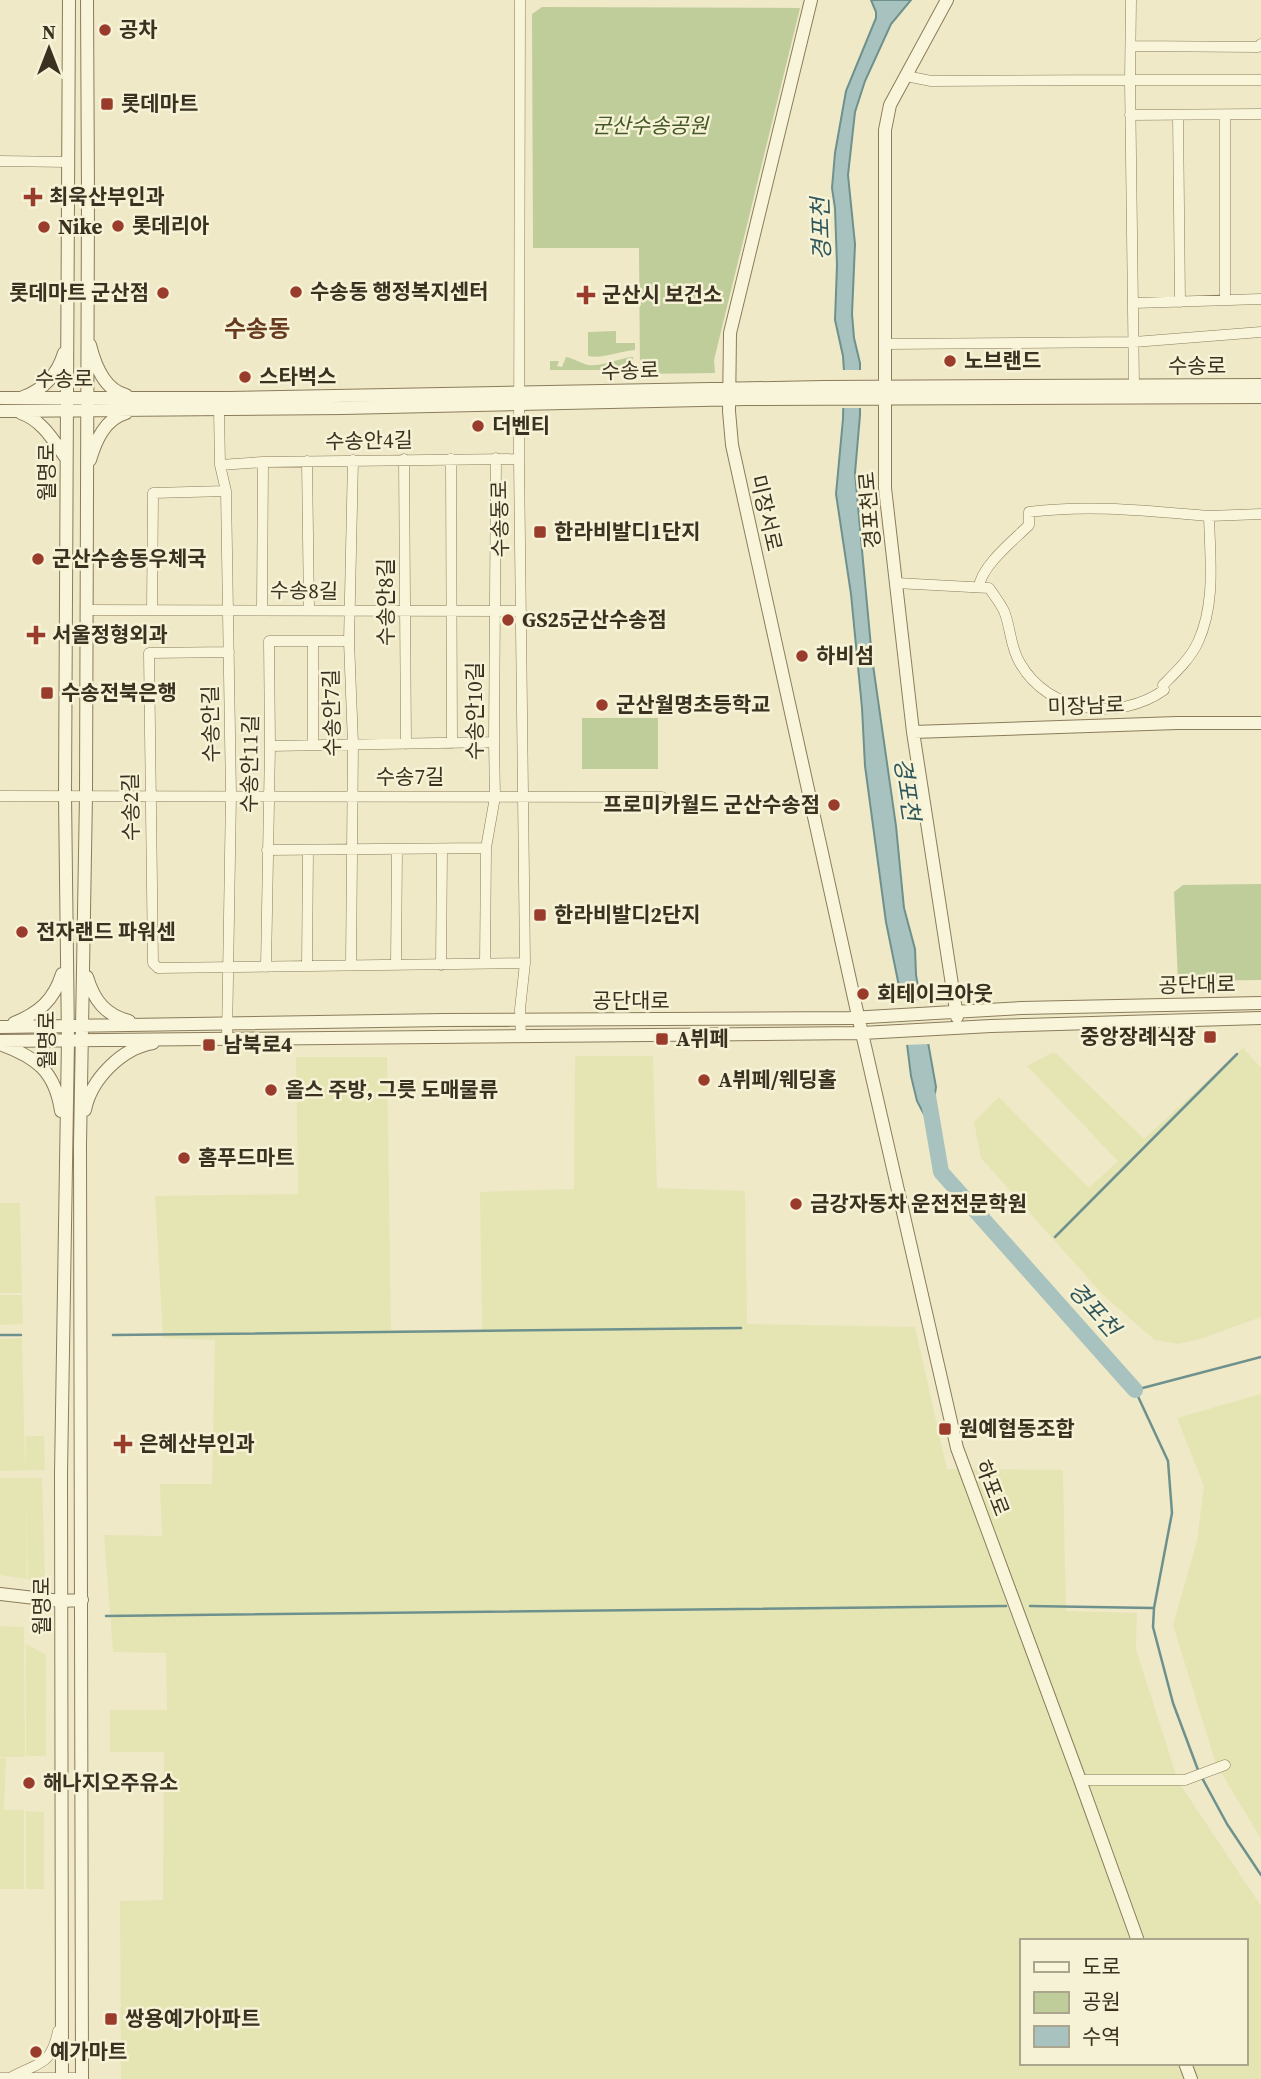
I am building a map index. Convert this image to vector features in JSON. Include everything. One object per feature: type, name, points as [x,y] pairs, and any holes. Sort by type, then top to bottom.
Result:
[{"type":"street","name":"월명로","points":[[62,2078],[61,1601],[68,1040],[65,795],[69,0]]},
{"type":"street","name":"월명로","points":[[82,2078],[80,1145],[86,795],[87,0]]},
{"type":"street","name":"수송동로","points":[[520,0],[519,459],[525,797],[525,963],[521,1037]]},
{"type":"street","name":"미장서로","points":[[811,0],[730,333],[730,436],[862,1033]]},
{"type":"street","name":"경포천로","points":[[947,0],[890,105],[885,130],[886,344],[881,393],[885,488],[913,732],[956,1012],[956,1028]]},
{"type":"street","points":[[1131,0],[1134,386]]},
{"type":"street","points":[[1131,46],[1258,47],[1261,44]]},
{"type":"street","points":[[906,76],[931,81],[1261,80]]},
{"type":"street","points":[[1130,115],[1261,114]]},
{"type":"street","points":[[1178,115],[1180,302]]},
{"type":"street","points":[[1225,115],[1225,300]]},
{"type":"street","points":[[0,161],[68,162]]},
{"type":"street","points":[[1134,303],[1261,299]]},
{"type":"street","points":[[87,331],[96,364],[106,382],[139,405]]},
{"type":"street","points":[[886,344],[1134,342],[1261,332]]},
{"type":"street","points":[[66,458],[44,427],[16,404],[50,380],[62,360],[68,339]]},
{"type":"street","name":"수송로","points":[[881,393],[1261,385]]},
{"type":"street","name":"수송로","points":[[0,398],[16,404],[139,405],[822,393],[1261,397]]},
{"type":"street","name":"수송로","points":[[139,405],[219,410],[519,399]]},
{"type":"street","name":"수송로","points":[[0,411],[16,404]]},
{"type":"street","points":[[86,481],[94,448],[105,428],[116,416],[139,405]]},
{"type":"street","name":"수송안길","points":[[219,410],[220,465],[226,491],[231,795],[227,1038]]},
{"type":"street","name":"수송안10길","points":[[485,963],[486,848],[495,797],[496,458]]},
{"type":"street","points":[[451,459],[452,743]]},
{"type":"street","name":"수송안4길","points":[[220,465],[264,461],[519,459]]},
{"type":"street","name":"수송안7길","points":[[351,965],[353,744],[349,641],[353,460]]},
{"type":"street","name":"수송안8길","points":[[404,460],[406,744]]},
{"type":"street","points":[[262,609],[264,461]]},
{"type":"street","points":[[307,461],[309,610]]},
{"type":"street","points":[[152,610],[153,493],[226,491]]},
{"type":"street","points":[[979,587],[980,579],[990,564],[1029,525],[1029,512],[1057,509],[1128,509],[1209,516],[1261,514]]},
{"type":"street","points":[[896,583],[989,588],[999,604],[1020,665],[1043,690],[1075,706],[1095,709],[1132,706],[1164,690],[1164,685],[1191,655],[1198,642],[1208,616],[1211,577],[1209,516]]},
{"type":"street","name":"수송8길","points":[[86,610],[521,611]]},
{"type":"street","name":"수송안11길","points":[[265,967],[270,796],[269,641],[349,641]]},
{"type":"street","points":[[313,641],[313,745]]},
{"type":"street","name":"수송2길","points":[[228,968],[158,968],[153,963],[149,653],[229,652]]},
{"type":"street","name":"미장남로","points":[[913,732],[1178,723],[1261,723]]},
{"type":"street","points":[[270,746],[494,743]]},
{"type":"street","name":"수송7길","points":[[0,796],[662,797]]},
{"type":"street","points":[[267,850],[486,848]]},
{"type":"street","points":[[441,965],[442,849]]},
{"type":"street","points":[[307,966],[308,850]]},
{"type":"street","points":[[396,964],[397,850]]},
{"type":"street","points":[[83,957],[90,987],[96,1000],[106,1011],[128,1021],[157,1024]]},
{"type":"street","points":[[0,1026],[19,1021],[39,1011],[50,1000],[66,960]]},
{"type":"street","points":[[228,968],[525,963]]},
{"type":"street","name":"공단대로","points":[[0,1026],[521,1019],[858,1018],[1021,1008],[1261,1003]]},
{"type":"street","name":"공단대로","points":[[0,1042],[83,1039],[862,1033],[1261,1018]]},
{"type":"street","name":"하포로","points":[[862,1033],[957,1448],[1137,1939]]},
{"type":"street","points":[[80,1145],[86,1105],[111,1066],[123,1054],[147,1044],[183,1038]]},
{"type":"street","points":[[0,1042],[25,1053],[45,1069],[53,1081],[61,1107],[66,1145]]},
{"type":"street","points":[[0,1594],[61,1601],[82,1600]]},
{"type":"street","points":[[1080,1780],[1185,1780],[1225,1765]]},
{"type":"street","points":[[11,2079],[43,2063],[53,2053],[62,2012]]},
{"type":"street","points":[[0,2078],[82,2078]]},
{"type":"green space","name":"군산수송공원","points":[[542,7],[800,8],[714,360],[715,373],[640,374],[639,248],[533,248],[532,14]]},
{"type":"green space","points":[[616,331],[616,343],[635,343],[635,350],[588,356],[588,332]]},
{"type":"green space","points":[[566,357],[594,365],[633,357],[633,370],[550,370],[550,361],[559,361],[557,366],[562,367]]},
{"type":"green space","points":[[582,718],[658,718],[658,769],[582,769]]},
{"type":"green space","points":[[1261,884],[1261,980],[1178,981],[1174,892],[1183,885]]},
{"type":"green space","points":[[1243,1048],[1261,1068],[1261,1317],[1178,1344],[1155,1340],[1104,1296],[981,1158],[974,1122],[999,1097],[1089,1188],[1118,1161],[1027,1066],[1053,1052],[1058,1055],[1144,1139]]},
{"type":"green space","points":[[575,1056],[653,1056],[657,1188],[745,1191],[747,1324],[915,1327],[947,1469],[1063,1470],[1066,1611],[1137,1613],[1136,1649],[1178,1781],[1261,1906],[1261,2079],[121,2079],[120,1901],[163,1900],[164,1752],[110,1752],[110,1710],[167,1710],[166,1653],[113,1652],[104,1535],[162,1536],[160,1484],[212,1484],[215,1340],[163,1338],[155,1196],[298,1194],[296,1057],[387,1057],[391,1330],[482,1330],[480,1192],[574,1189]]},
{"type":"green space","points":[[0,1203],[20,1203],[22,1293],[0,1293]]},
{"type":"green space","points":[[0,1295],[22,1295],[23,1324],[0,1325]]},
{"type":"green space","points":[[22,1338],[25,1467],[26,1436],[44,1436],[45,1470],[0,1471],[0,1339]]},
{"type":"green space","points":[[1261,1394],[1261,1839],[1216,1764],[1173,1625],[1197,1541],[1204,1486],[1177,1418]]},
{"type":"green space","points":[[0,1478],[42,1478],[45,1580],[28,1580],[26,1490],[27,1579],[0,1575]]},
{"type":"green space","points":[[0,1626],[24,1627],[25,1757],[0,1757]]},
{"type":"green space","points":[[26,1644],[46,1655],[46,1756],[26,1756]]},
{"type":"green space","points":[[0,1758],[6,1758],[4,1810],[24,1810],[24,1889],[0,1889]]},
{"type":"green space","points":[[26,1811],[44,1812],[44,1889],[26,1889]]},
{"type":"water","points":[[871,0],[911,0],[891,24],[865,81],[855,112],[848,175],[855,244],[852,314],[860,363],[860,415],[855,473],[872,658],[896,826],[904,908],[915,949],[916,975],[936,1087],[930,1126],[917,1101],[911,1076],[901,996],[886,922],[865,766],[851,594],[836,494],[844,372],[835,320],[837,265],[832,188],[846,91],[876,18]]},
{"type":"pier","points":[[840,370],[864,370],[864,408],[840,408]]},
{"type":"pier","points":[[925,1000],[930,1044],[903,1045],[898,1001]]},
{"type":"waterway","points":[[1055,1237],[1237,1054]]},
{"type":"waterway","name":"경포천","points":[[928,1096],[941,1172],[1135,1390]]},
{"type":"waterway","points":[[113,1335],[741,1328]]},
{"type":"waterway","points":[[0,1335],[21,1335]]},
{"type":"waterway","points":[[1198,1770],[1173,1703],[1153,1627],[1154,1608],[1172,1513],[1168,1461],[1135,1390],[1261,1357]]},
{"type":"waterway","points":[[106,1616],[1006,1606]]},
{"type":"waterway","points":[[1030,1606],[1153,1608]]},
{"type":"waterway","points":[[1201,1776],[1227,1824],[1261,1875]]},
{"type":"place","name":"공차","points":[[105,30]]},
{"type":"place","name":"롯데마트","points":[[107,104]]},
{"type":"place","name":"최욱산부인과","points":[[33,197]]},
{"type":"place","name":"롯데리아","points":[[118,226]]},
{"type":"place","name":"Nike","points":[[44,227]]},
{"type":"place","name":"수송동 행정복지센터","points":[[296,292]]},
{"type":"place","name":"롯데마트 군산점","points":[[163,293]]},
{"type":"place","name":"군산시 보건소","points":[[586,295]]},
{"type":"place","name":"노브랜드","points":[[950,361]]},
{"type":"place","name":"스타벅스","points":[[245,377]]},
{"type":"place","name":"더벤티","points":[[478,426]]},
{"type":"place","name":"한라비발디1단지","points":[[540,532]]},
{"type":"place","name":"군산수송동우체국","points":[[38,559]]},
{"type":"place","name":"GS25군산수송점","points":[[508,620]]},
{"type":"place","name":"서울정형외과","points":[[36,635]]},
{"type":"place","name":"하비섬","points":[[802,656]]},
{"type":"place","name":"수송전북은행","points":[[47,693]]},
{"type":"place","name":"군산월명초등학교","points":[[602,705]]},
{"type":"place","name":"프로미카월드 군산수송점","points":[[834,805]]},
{"type":"place","name":"한라비발디2단지","points":[[540,915]]},
{"type":"place","name":"전자랜드 파워센","points":[[22,932]]},
{"type":"place","name":"회테이크아웃","points":[[863,994]]},
{"type":"place","name":"중앙장례식장","points":[[1210,1037]]},
{"type":"place","name":"A뷔페","points":[[662,1039]]},
{"type":"place","name":"남북로4","points":[[209,1045]]},
{"type":"place","name":"A뷔페/웨딩홀","points":[[704,1080]]},
{"type":"place","name":"올스 주방, 그릇 도매물류","points":[[271,1090]]},
{"type":"place","name":"홈푸드마트","points":[[184,1158]]},
{"type":"place","name":"금강자동차 운전전문학원","points":[[796,1204]]},
{"type":"place","name":"원예협동조합","points":[[945,1429]]},
{"type":"place","name":"은혜산부인과","points":[[123,1444]]},
{"type":"place","name":"해나지오주유소","points":[[29,1783]]},
{"type":"place","name":"쌍용예가아파트","points":[[111,2019]]},
{"type":"place","name":"예가마트","points":[[36,2052]]},
{"type":"district","name":"수송동","points":[[257,329]]}]
